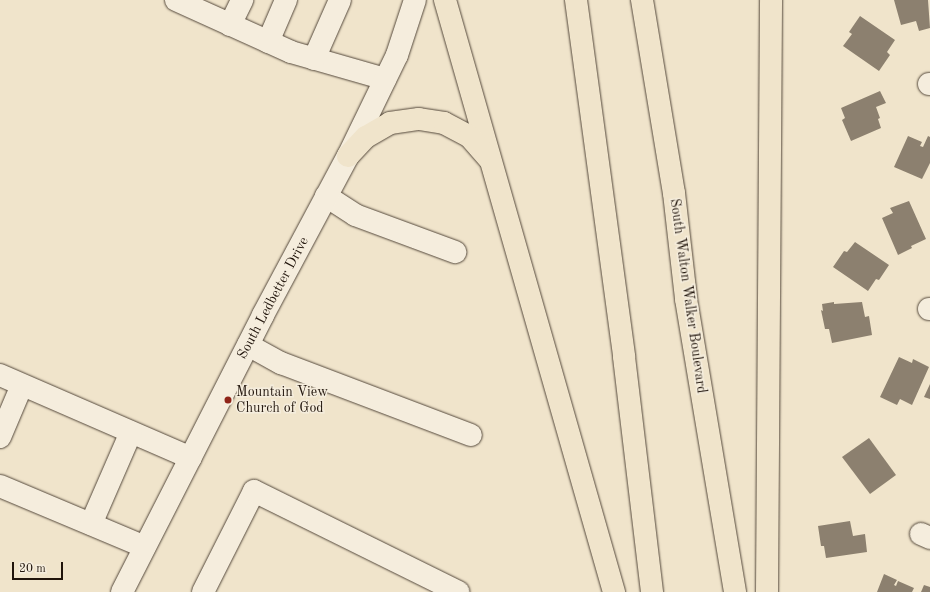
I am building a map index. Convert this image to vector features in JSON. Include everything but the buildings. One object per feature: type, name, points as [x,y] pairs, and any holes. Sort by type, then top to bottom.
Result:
[{"type":"highway","points":[[445,0],[496,173],[614,592]]},
{"type":"highway","points":[[576,0],[624,357],[652,592]]},
{"type":"highway","name":"South Walton Walker Boulevard","points":[[642,0],[674,193],[686,299],[735,592]]},
{"type":"highway","points":[[767,592],[771,0]]},
{"type":"highway","points":[[348,156],[366,137],[390,123],[419,119],[444,123],[470,137],[488,158],[496,173]]},
{"type":"street","points":[[176,0],[291,52],[385,79]]},
{"type":"street","points":[[230,25],[242,0]]},
{"type":"street","points":[[268,42],[286,0]]},
{"type":"street","points":[[314,59],[340,0]]},
{"type":"street","name":"South Ledbetter Drive","points":[[122,592],[248,345],[348,156],[397,55],[415,0]]},
{"type":"street","points":[[326,196],[355,215],[455,252]]},
{"type":"street","points":[[248,345],[281,363],[471,435]]},
{"type":"street","points":[[0,375],[191,458]]},
{"type":"street","points":[[0,437],[22,385]]},
{"type":"street","points":[[91,524],[131,432]]},
{"type":"street","points":[[0,486],[145,547]]},
{"type":"street","points":[[203,592],[254,491],[458,592]]},
{"type":"place","name":"Mountain View Church of God","points":[[228,400]]}]
